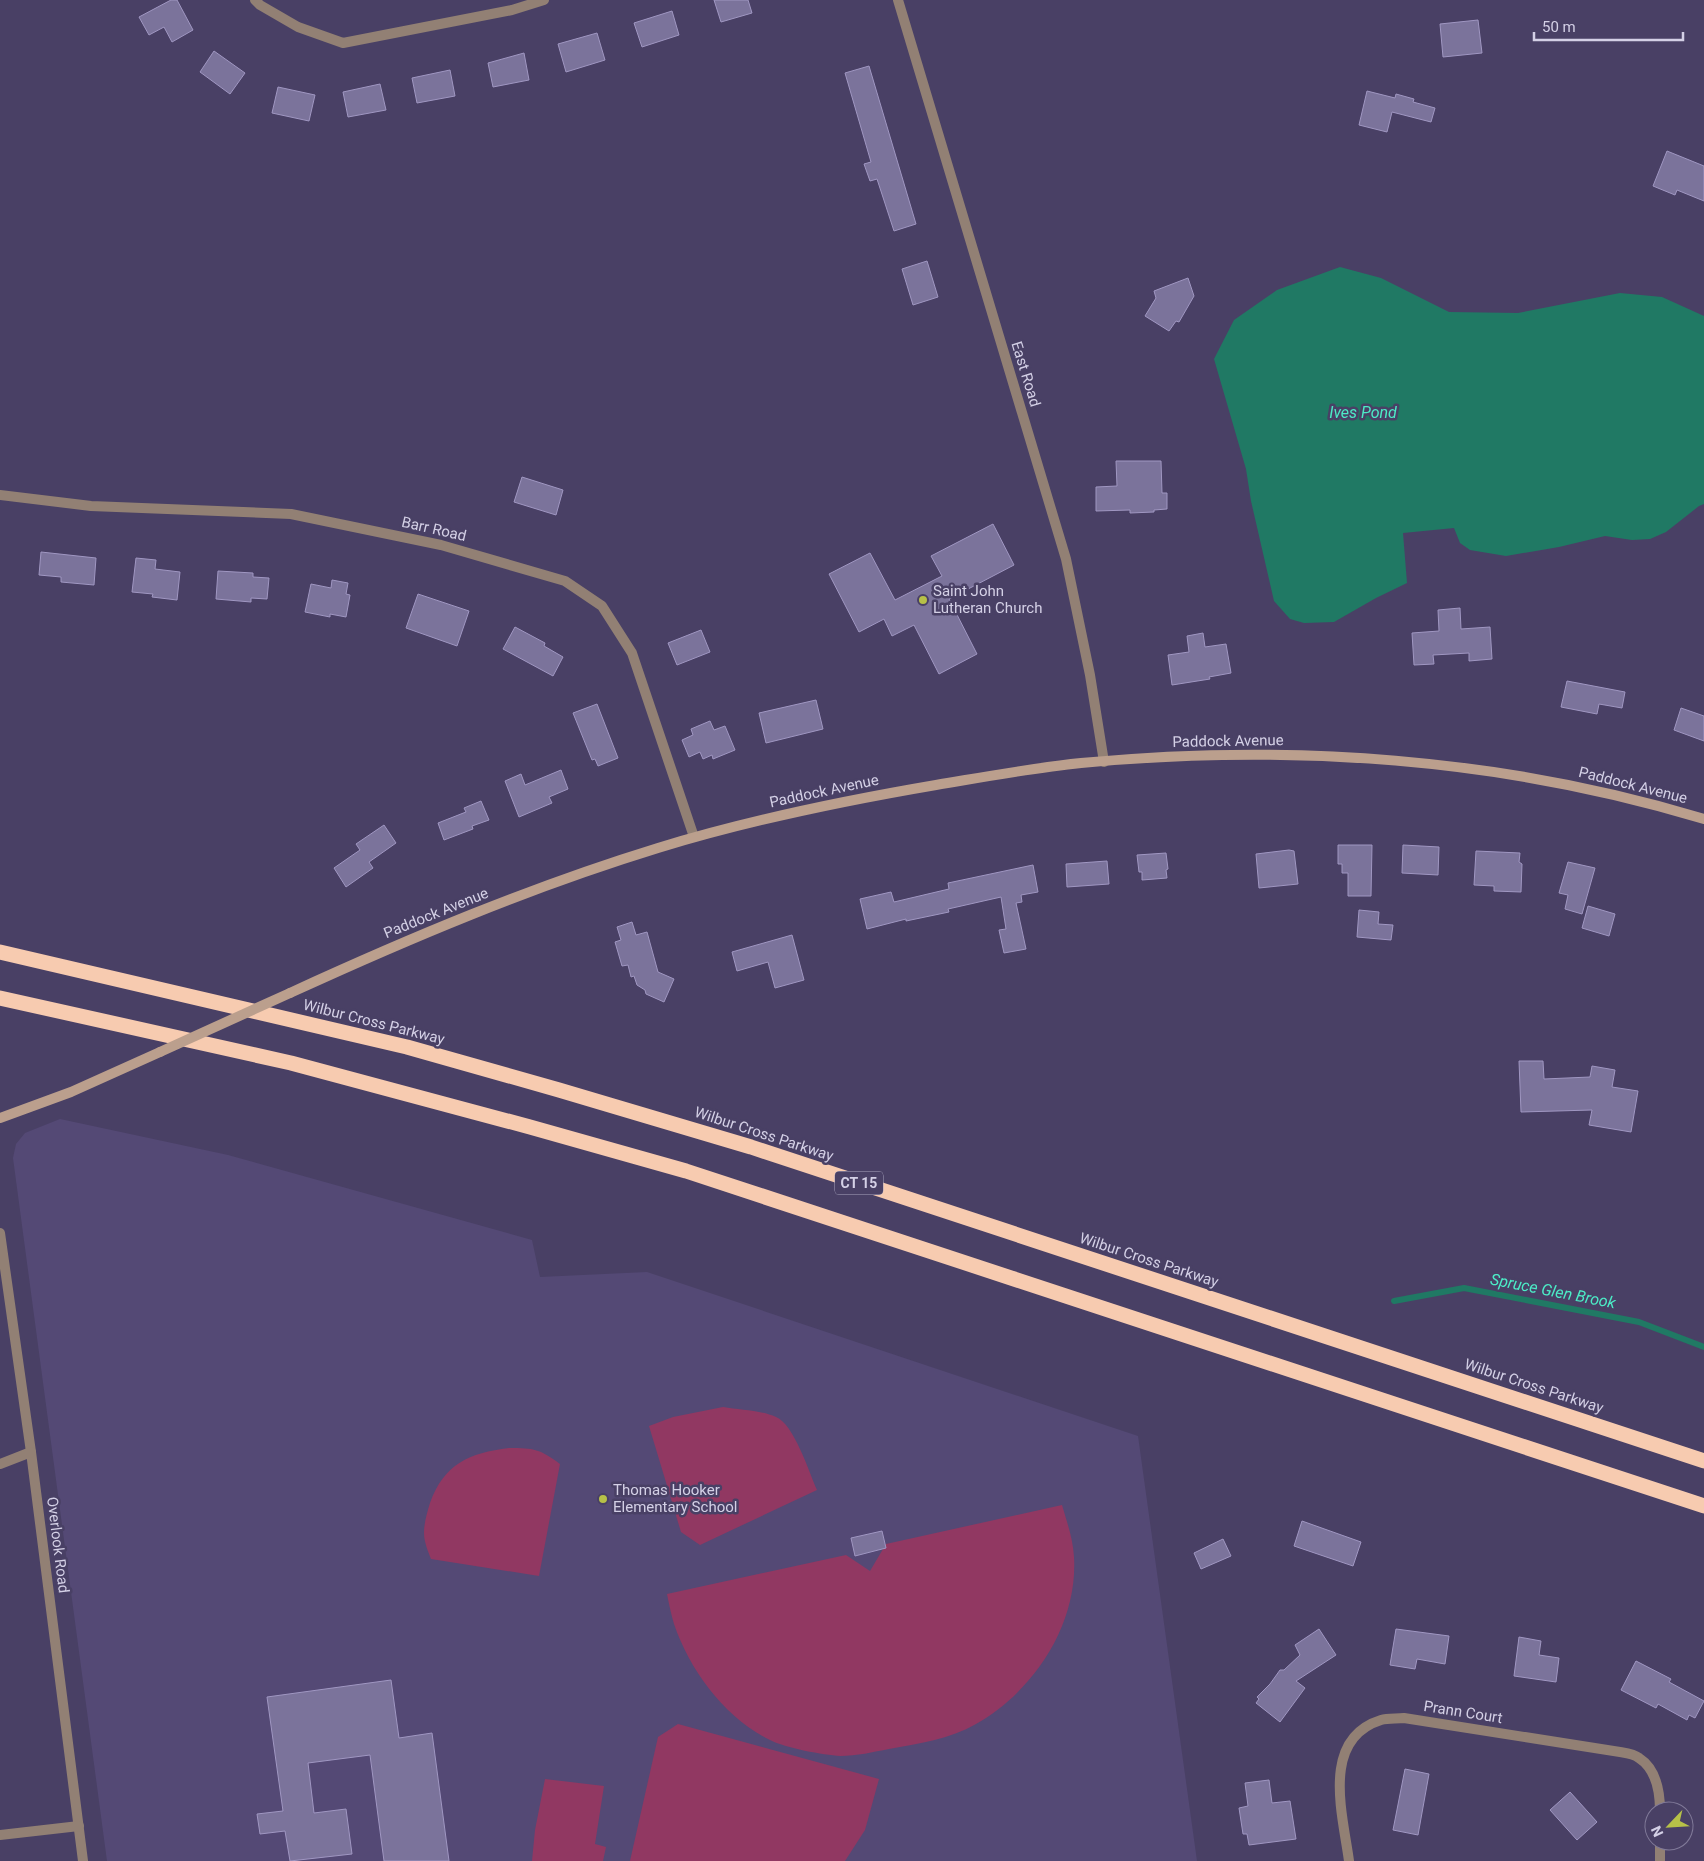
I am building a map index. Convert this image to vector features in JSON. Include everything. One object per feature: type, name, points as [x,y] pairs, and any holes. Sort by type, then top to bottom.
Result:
[{"type":"highway","name":"Wilbur Cross Parkway","points":[[0,952],[406,1048],[652,1117],[751,1147],[1704,1461]]},
{"type":"highway","points":[[0,998],[291,1062],[686,1171],[1704,1506]]},
{"type":"main road","name":"Paddock Avenue","points":[[0,1118],[71,1092],[394,946],[484,909],[602,866],[694,837],[796,812],[905,790],[1026,770],[1178,756],[1265,755],[1356,758],[1482,770],[1555,782],[1636,800],[1704,819]]},
{"type":"street","points":[[256,0],[260,5],[298,27],[342,42],[512,10],[544,0]]},
{"type":"street","name":"East Road","points":[[898,0],[1066,560],[1090,675],[1104,762]]},
{"type":"street","name":"Barr Road","points":[[0,495],[91,506],[291,514],[441,545],[565,581],[602,606],[632,653],[694,837]]},
{"type":"street","name":"Overlook Road","points":[[0,1233],[31,1452],[83,1861]]},
{"type":"street","points":[[0,1464],[31,1452]]},
{"type":"street","name":"Prann Court","points":[[1349,1861],[1340,1789],[1340,1765],[1349,1742],[1364,1728],[1382,1720],[1404,1718],[1620,1752],[1638,1757],[1650,1768],[1656,1782],[1660,1801]]},
{"type":"street","points":[[0,1835],[79,1826]]},
{"type":"shaded area","name":"Thomas Hooker Elementary School","points":[[60,1119],[228,1155],[532,1240],[540,1277],[647,1272],[1138,1436],[1197,1861],[107,1861],[13,1158],[16,1144],[25,1133]]},
{"type":"shaded area","points":[[723,1407],[763,1413],[783,1421],[795,1438],[817,1490],[700,1545],[681,1532],[649,1426],[673,1417]]},
{"type":"shaded area","points":[[509,1448],[536,1450],[560,1464],[539,1576],[431,1559],[426,1546],[425,1526],[430,1503],[443,1479],[451,1470],[470,1457]]},
{"type":"shaded area","points":[[1062,1505],[1071,1537],[1074,1557],[1069,1607],[1060,1631],[1034,1675],[1016,1694],[976,1724],[956,1734],[911,1745],[846,1756],[815,1753],[777,1743],[754,1731],[738,1719],[711,1691],[689,1659],[674,1624],[667,1594],[846,1555],[870,1571],[886,1544]]},
{"type":"shaded area","points":[[678,1724],[879,1779],[865,1830],[845,1861],[630,1861],[658,1737]]},
{"type":"shaded area","points":[[545,1779],[604,1786],[595,1844],[606,1847],[603,1861],[532,1861],[535,1830]]},
{"type":"water","name":"Ives Pond","points":[[1340,267],[1381,278],[1449,312],[1518,313],[1620,293],[1662,297],[1704,316],[1704,504],[1666,532],[1650,539],[1632,540],[1605,536],[1559,547],[1506,556],[1470,550],[1460,543],[1454,528],[1403,533],[1407,583],[1334,622],[1304,623],[1290,619],[1274,601],[1251,501],[1246,469],[1214,359],[1234,320],[1277,290]]},
{"type":"building","points":[[171,0],[177,0],[193,30],[172,42],[164,27],[149,35],[139,17]]},
{"type":"building","points":[[714,0],[748,0],[752,13],[721,22]]},
{"type":"building","points":[[672,11],[679,35],[642,47],[634,23]]},
{"type":"building","points":[[1478,20],[1482,53],[1443,57],[1440,24]]},
{"type":"building","points":[[597,33],[605,60],[566,72],[558,44]]},
{"type":"building","points":[[214,51],[245,73],[230,94],[200,72]]},
{"type":"building","points":[[524,53],[529,80],[493,87],[488,63]]},
{"type":"building","points":[[869,66],[916,224],[894,231],[877,179],[870,181],[864,164],[871,162],[845,73]]},
{"type":"building","points":[[450,70],[455,96],[417,103],[412,78]]},
{"type":"building","points":[[380,84],[386,110],[348,117],[343,92]]},
{"type":"building","points":[[278,87],[315,95],[309,121],[272,113]]},
{"type":"building","points":[[1367,91],[1395,98],[1396,94],[1414,99],[1413,102],[1435,108],[1431,122],[1392,112],[1387,132],[1359,125]]},
{"type":"building","points":[[1667,151],[1704,166],[1704,201],[1677,190],[1675,195],[1653,186]]},
{"type":"building","points":[[927,261],[938,297],[913,305],[902,269]]},
{"type":"building","points":[[1188,278],[1194,296],[1179,322],[1176,321],[1169,331],[1145,316],[1156,298],[1154,291]]},
{"type":"building","points":[[1116,461],[1161,461],[1162,493],[1167,493],[1167,509],[1154,510],[1154,512],[1130,513],[1130,510],[1096,511],[1096,487],[1117,486]]},
{"type":"building","points":[[522,477],[563,490],[556,515],[514,502]]},
{"type":"building","name":"Saint John Lutheran Church","points":[[993,524],[1014,565],[949,599],[977,654],[939,674],[914,625],[892,636],[884,619],[859,632],[829,574],[870,553],[895,600],[942,576],[931,556]]},
{"type":"building","points":[[41,552],[96,558],[94,585],[61,582],[61,577],[39,575]]},
{"type":"building","points":[[136,558],[156,560],[155,569],[180,572],[177,600],[152,597],[153,594],[132,592]]},
{"type":"building","points":[[218,571],[253,573],[253,577],[269,578],[267,599],[251,598],[251,602],[216,599]]},
{"type":"building","points":[[332,580],[348,583],[346,594],[350,595],[346,617],[330,614],[330,617],[305,612],[311,584],[331,588]]},
{"type":"building","points":[[418,594],[469,611],[457,646],[406,628]]},
{"type":"building","points":[[1460,608],[1461,629],[1490,627],[1492,659],[1469,661],[1469,653],[1433,655],[1434,664],[1414,665],[1412,633],[1439,631],[1438,610]]},
{"type":"building","points":[[515,627],[545,643],[544,646],[563,657],[553,676],[503,649]]},
{"type":"building","points":[[701,630],[710,652],[677,665],[668,643]]},
{"type":"building","points":[[1203,633],[1205,647],[1226,644],[1231,673],[1209,677],[1210,679],[1172,685],[1168,655],[1189,652],[1187,636]]},
{"type":"building","points":[[1567,681],[1625,692],[1622,708],[1599,704],[1597,714],[1561,707]]},
{"type":"building","points":[[816,700],[823,729],[766,743],[759,713]]},
{"type":"building","points":[[597,704],[618,758],[598,766],[595,759],[592,760],[573,713]]},
{"type":"building","points":[[1681,708],[1704,716],[1704,741],[1674,730]]},
{"type":"building","points":[[710,721],[714,730],[725,726],[735,750],[713,759],[712,755],[703,759],[700,752],[689,757],[682,740],[693,735],[691,729]]},
{"type":"building","points":[[561,770],[568,789],[549,797],[552,803],[519,817],[505,781],[521,774],[525,785]]},
{"type":"building","points":[[481,801],[489,820],[472,826],[473,829],[444,840],[438,823],[466,812],[464,808]]},
{"type":"building","points":[[384,825],[396,843],[369,862],[373,868],[346,887],[334,868],[360,850],[356,844]]},
{"type":"building","points":[[1338,845],[1372,845],[1371,896],[1348,896],[1348,873],[1342,873],[1342,864],[1338,864]]},
{"type":"building","points":[[1403,845],[1439,847],[1438,875],[1402,873]]},
{"type":"building","points":[[1294,851],[1298,884],[1259,888],[1256,854]]},
{"type":"building","points":[[1476,851],[1520,853],[1519,862],[1522,864],[1521,892],[1494,891],[1494,886],[1474,885]]},
{"type":"building","points":[[1166,853],[1167,878],[1142,880],[1142,872],[1139,872],[1137,855]]},
{"type":"building","points":[[1107,861],[1109,884],[1067,887],[1066,864]]},
{"type":"building","points":[[1568,862],[1595,868],[1582,914],[1565,909],[1568,895],[1559,893]]},
{"type":"building","points":[[1033,865],[1038,892],[1021,895],[1022,902],[1016,903],[1026,949],[1004,953],[999,930],[1006,929],[1001,897],[948,909],[949,912],[906,921],[906,919],[867,929],[860,899],[891,892],[894,902],[949,889],[948,883]]},
{"type":"building","points":[[1588,906],[1615,914],[1609,936],[1582,928]]},
{"type":"building","points":[[1359,910],[1379,912],[1378,924],[1393,925],[1391,940],[1357,937]]},
{"type":"building","points":[[632,922],[636,935],[647,932],[658,972],[674,979],[664,1002],[646,994],[645,990],[637,985],[634,976],[631,977],[628,965],[622,966],[615,942],[621,940],[617,927]]},
{"type":"building","points":[[792,935],[804,980],[775,988],[768,962],[737,971],[732,952]]},
{"type":"building","points":[[1519,1061],[1543,1061],[1544,1079],[1590,1077],[1592,1066],[1615,1070],[1612,1087],[1638,1091],[1631,1132],[1589,1125],[1592,1110],[1521,1112]]},
{"type":"building","points":[[1302,1521],[1361,1542],[1353,1566],[1294,1546]]},
{"type":"building","points":[[882,1531],[886,1548],[855,1556],[851,1538]]},
{"type":"building","points":[[1223,1539],[1231,1556],[1201,1569],[1194,1553]]},
{"type":"building","points":[[1319,1629],[1336,1655],[1296,1681],[1305,1688],[1280,1722],[1256,1703],[1259,1699],[1257,1697],[1280,1670],[1284,1670],[1300,1655],[1295,1645]]},
{"type":"building","points":[[1396,1629],[1449,1636],[1445,1664],[1417,1659],[1415,1669],[1390,1665]]},
{"type":"building","points":[[1519,1637],[1541,1641],[1539,1655],[1559,1658],[1556,1682],[1514,1676]]},
{"type":"building","points":[[1636,1661],[1671,1679],[1669,1682],[1704,1701],[1695,1718],[1689,1715],[1687,1720],[1658,1704],[1656,1708],[1621,1690]]},
{"type":"building","points":[[391,1680],[399,1738],[432,1733],[449,1861],[384,1861],[370,1755],[308,1763],[314,1813],[346,1809],[352,1854],[290,1861],[285,1831],[260,1834],[257,1814],[283,1811],[267,1697]]},
{"type":"building","points":[[1405,1769],[1429,1774],[1418,1835],[1393,1830]]},
{"type":"building","points":[[1269,1780],[1272,1803],[1290,1801],[1296,1839],[1249,1845],[1247,1834],[1243,1834],[1239,1808],[1248,1806],[1245,1783]]},
{"type":"building","points":[[1570,1792],[1597,1822],[1577,1840],[1550,1810]]},
{"type":"waterway","name":"Spruce Glen Brook","points":[[1394,1301],[1464,1288],[1639,1322],[1704,1347]]},
{"type":"place","name":"Saint John Lutheran Church","points":[[923,600]]},
{"type":"place","name":"Thomas Hooker Elementary School","points":[[603,1499]]}]
